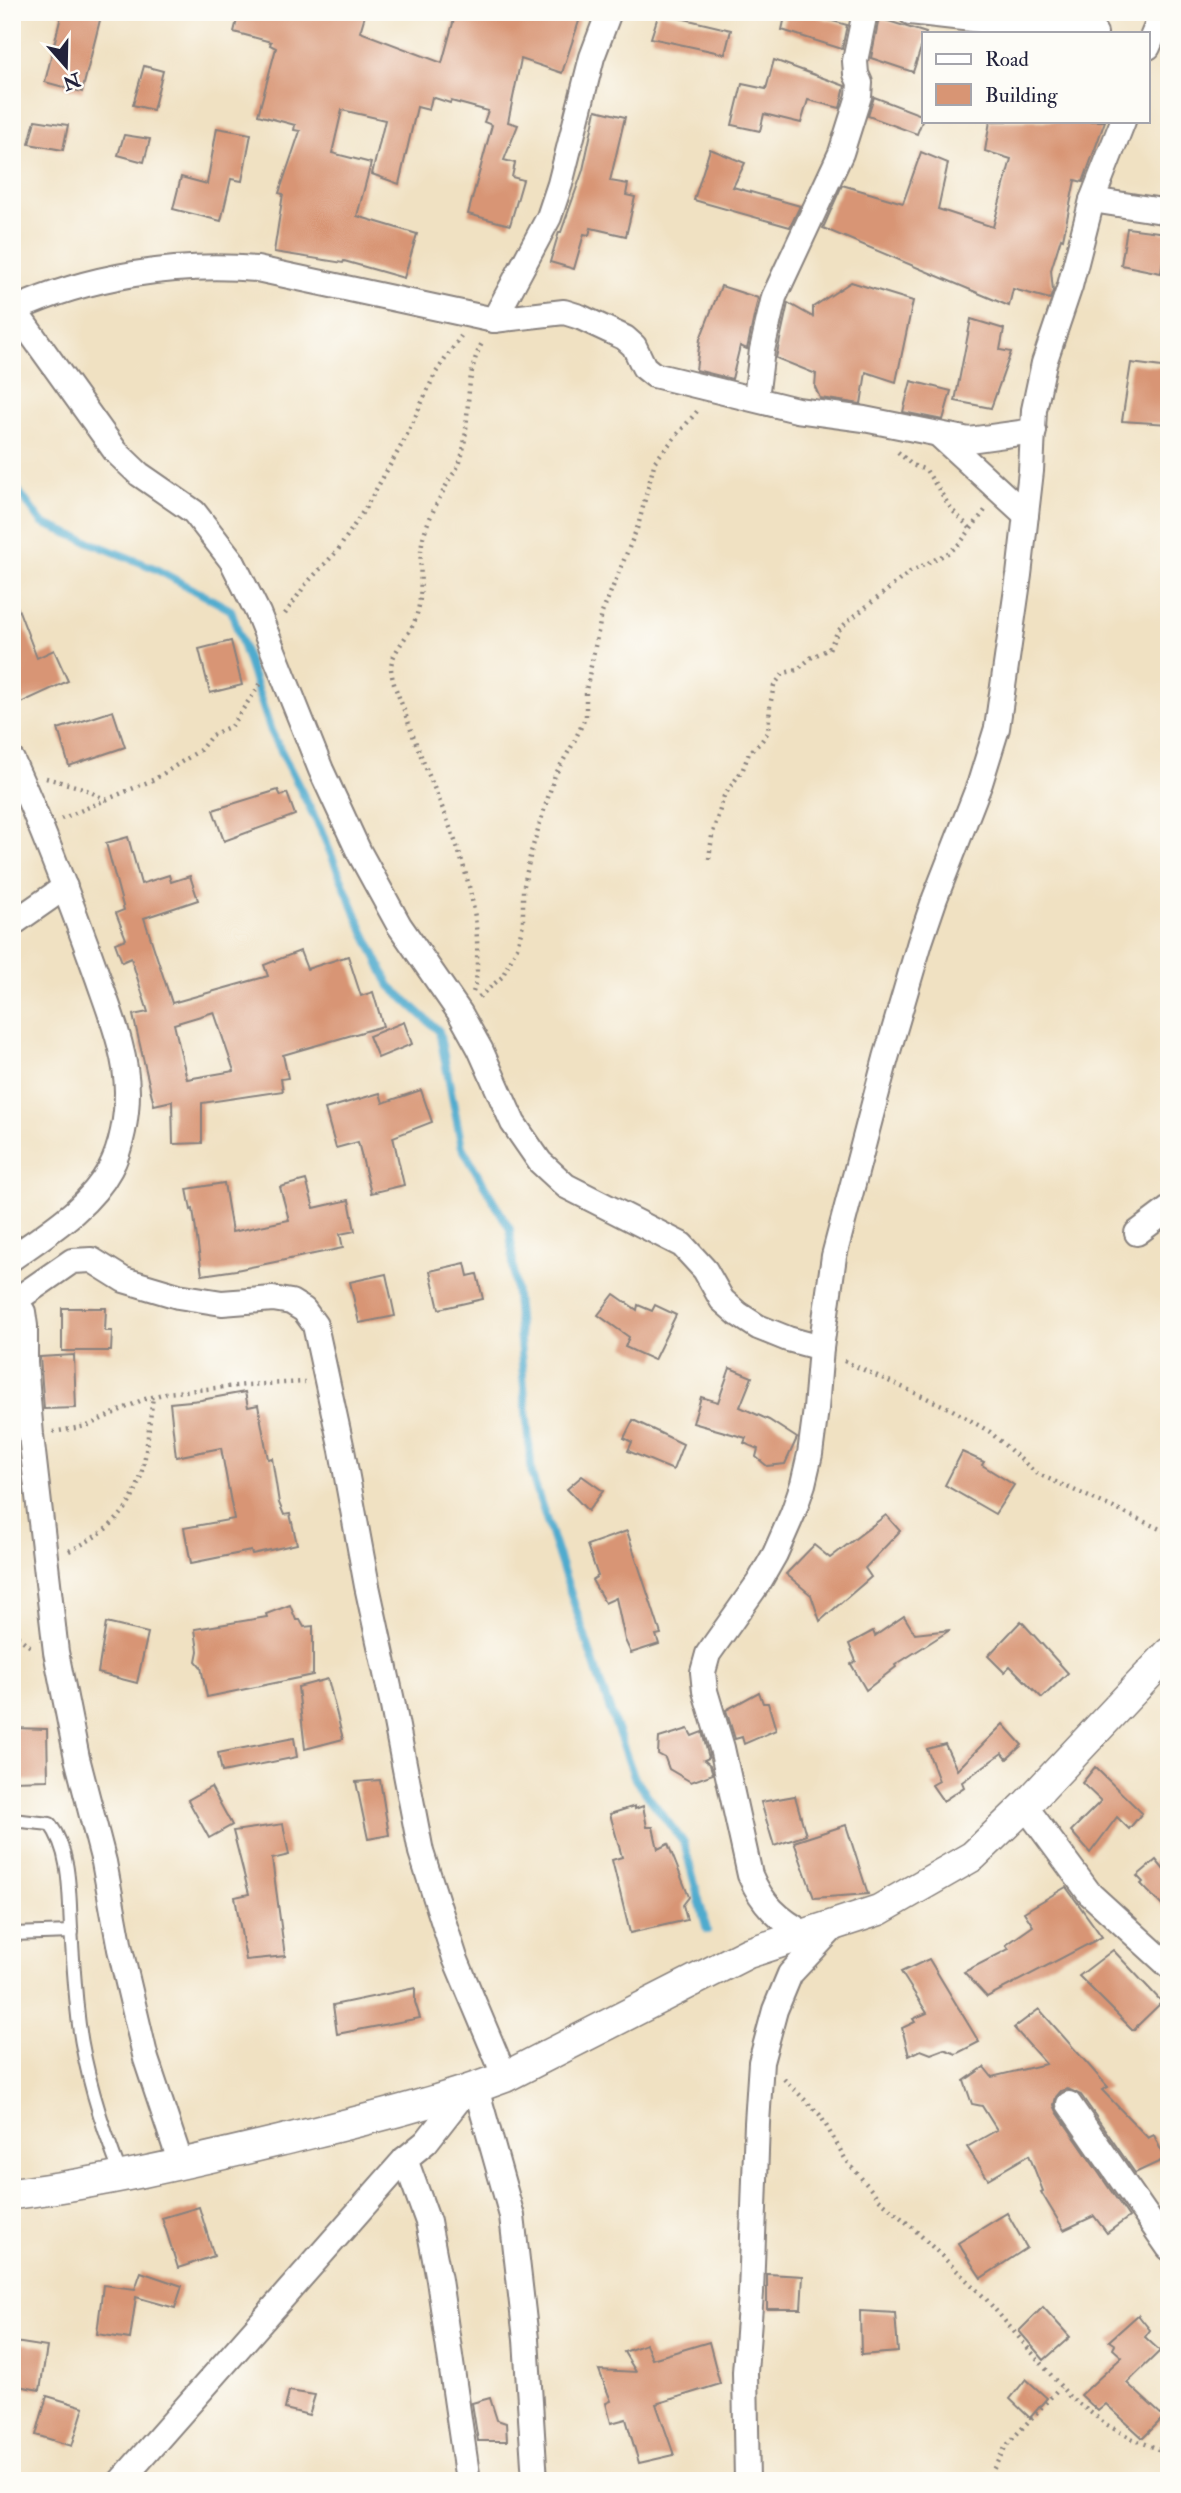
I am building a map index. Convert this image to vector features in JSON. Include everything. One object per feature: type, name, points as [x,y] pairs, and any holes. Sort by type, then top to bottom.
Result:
[{"type":"street","points":[[494,320],[553,206],[592,57],[609,12]]},
{"type":"street","points":[[756,398],[762,350],[774,297],[841,153],[859,96],[860,83],[855,61],[865,12]]},
{"type":"street","points":[[910,12],[1086,32]]},
{"type":"street","points":[[1150,41],[1163,12]]},
{"type":"street","points":[[806,1934],[785,1923],[757,1892],[746,1856],[722,1748],[705,1691],[703,1672],[708,1654],[759,1582],[793,1513],[810,1454],[820,1351],[834,1256],[886,1058],[935,898],[980,783],[996,729],[1011,643],[1026,515],[1034,410],[1044,363],[1070,286],[1092,200],[1123,122]]},
{"type":"street","points":[[1092,200],[1169,212]]},
{"type":"street","points":[[820,1351],[758,1327],[738,1314],[722,1300],[705,1270],[681,1245],[583,1196],[555,1177],[540,1162],[513,1123],[480,1049],[460,1013],[415,950],[379,891],[321,770],[245,583],[216,538],[194,512],[139,474],[116,452],[13,309],[56,293],[98,282],[164,271],[233,267],[257,269],[494,320],[564,312],[625,338],[634,346],[644,367],[654,375],[797,410],[864,419],[969,440],[1034,431]]},
{"type":"street","points":[[940,436],[1026,515]]},
{"type":"street","points":[[12,1258],[87,1200],[110,1168],[122,1132],[127,1090],[120,1048],[65,887],[14,763]]},
{"type":"street","points":[[12,924],[65,887]]},
{"type":"street","points":[[1137,1233],[1169,1209]]},
{"type":"street","points":[[181,2164],[146,2059],[120,1949],[104,1862],[77,1758],[55,1652],[44,1562],[25,1363],[26,1326],[23,1312],[14,1298],[72,1261],[92,1259],[124,1280],[178,1296],[222,1303],[273,1299],[291,1302],[304,1310],[315,1325],[421,1852],[455,1958],[505,2077]]},
{"type":"street","points":[[747,2481],[744,2372],[751,2293],[761,2062],[775,2010],[790,1974],[831,1928],[878,1910],[973,1856],[1169,1653]]},
{"type":"street","points":[[1025,1805],[1090,1894],[1169,1966]]},
{"type":"street","points":[[12,2194],[181,2164],[416,2107],[470,2090],[505,2077],[748,1953],[878,1910]]},
{"type":"street","points":[[121,2481],[405,2159],[426,2142],[470,2090]]},
{"type":"street","points":[[470,2090],[512,2216],[526,2339],[536,2481]]},
{"type":"street","points":[[1069,2104],[1169,2248]]},
{"type":"street","points":[[405,2159],[428,2222],[468,2481]]},
{"type":"lane","points":[[12,1820],[50,1824],[58,1835],[68,1880],[84,2055],[101,2123],[121,2175]]},
{"type":"lane","points":[[12,1934],[72,1932]]},
{"type":"path","points":[[268,638],[306,584],[338,550],[366,507],[405,439],[435,374],[461,336],[494,320]]},
{"type":"path","points":[[460,1013],[476,985],[478,923],[474,902],[444,814],[421,761],[394,686],[391,665],[397,649],[406,640],[418,614],[422,590],[423,537],[440,498],[460,464],[476,353],[494,320]]},
{"type":"path","points":[[460,1013],[502,977],[517,947],[523,924],[523,890],[531,852],[555,775],[586,716],[586,691],[602,612],[638,526],[656,461],[711,397],[713,389]]},
{"type":"path","points":[[892,448],[912,465],[926,470],[952,510],[970,528]]},
{"type":"path","points":[[709,859],[712,836],[724,796],[743,769],[749,753],[768,732],[772,692],[779,678],[784,673],[797,670],[812,657],[829,649],[838,631],[847,622],[910,572],[950,552],[961,542],[998,491]]},
{"type":"path","points":[[40,828],[155,779],[200,750],[212,735],[230,726],[260,683],[282,674]]},
{"type":"path","points":[[14,763],[83,788],[107,801]]},
{"type":"path","points":[[820,1351],[858,1365],[951,1409],[990,1432],[1036,1473],[1169,1533]]},
{"type":"path","points":[[31,1436],[87,1426],[166,1393],[246,1385],[327,1382]]},
{"type":"path","points":[[44,1562],[88,1541],[127,1509],[136,1494],[153,1397]]},
{"type":"path","points":[[761,2062],[791,2084],[820,2115],[846,2160],[879,2199],[913,2228],[986,2300],[1060,2387],[1107,2425],[1169,2453]]},
{"type":"path","points":[[987,2481],[1006,2446],[1060,2387]]},
{"type":"building","points":[[62,12],[102,12],[82,92],[45,82]]},
{"type":"building","points":[[239,12],[254,12],[274,17],[275,12],[366,12],[360,32],[442,63],[456,12],[582,12],[562,73],[521,59],[508,122],[518,125],[504,160],[515,163],[512,177],[523,180],[510,225],[468,214],[492,125],[484,122],[488,111],[432,97],[429,110],[417,107],[399,184],[372,174],[385,120],[342,110],[332,153],[371,163],[357,216],[417,234],[404,278],[344,261],[343,263],[274,252],[283,194],[279,193],[300,131],[294,130],[295,125],[258,115],[276,48],[270,45],[271,42],[234,32]]},
{"type":"building","points":[[786,12],[807,14],[847,25],[842,49],[782,30]]},
{"type":"building","points":[[659,13],[731,30],[725,54],[651,38]]},
{"type":"building","points":[[879,18],[923,32],[922,45],[913,72],[871,58]]},
{"type":"building","points":[[774,60],[845,86],[840,108],[808,100],[801,123],[764,114],[760,131],[732,125],[742,84],[766,89]]},
{"type":"building","points":[[144,66],[163,71],[153,110],[133,105]]},
{"type":"building","points":[[874,97],[922,115],[922,121],[917,134],[868,116]]},
{"type":"building","points":[[596,110],[625,117],[610,181],[628,184],[626,195],[635,197],[626,236],[591,228],[589,235],[584,234],[574,269],[550,262],[583,170]]},
{"type":"building","points":[[35,120],[68,125],[63,150],[29,144]]},
{"type":"building","points":[[990,122],[1105,122],[1083,182],[1075,180],[1063,239],[1061,238],[1051,270],[1053,291],[1050,299],[1013,289],[1009,306],[823,228],[842,185],[903,203],[921,152],[948,163],[938,209],[993,227],[1011,159],[985,151]]},
{"type":"building","points":[[217,128],[251,134],[242,181],[231,179],[221,221],[173,209],[181,177],[207,184]]},
{"type":"building","points":[[124,135],[150,139],[144,162],[118,155]]},
{"type":"building","points":[[710,149],[745,163],[733,187],[800,206],[790,227],[694,200]]},
{"type":"building","points":[[1127,228],[1167,233],[1161,273],[1121,265]]},
{"type":"building","points":[[851,282],[913,301],[896,382],[866,372],[861,404],[820,398],[815,387],[816,374],[776,358],[788,303],[813,317],[813,307]]},
{"type":"building","points":[[721,286],[758,298],[747,349],[740,346],[732,379],[696,370],[700,339]]},
{"type":"building","points":[[971,319],[1004,329],[1000,350],[1011,352],[991,408],[955,401]]},
{"type":"building","points":[[1131,363],[1169,368],[1169,424],[1122,421]]},
{"type":"building","points":[[911,381],[951,391],[943,420],[903,412]]},
{"type":"building","points":[[12,598],[37,658],[54,650],[68,681],[12,707]]},
{"type":"building","points":[[231,641],[242,685],[210,693],[199,649]]},
{"type":"building","points":[[113,711],[125,747],[69,766],[58,729]]},
{"type":"building","points":[[278,790],[281,796],[287,793],[295,815],[224,841],[213,810]]},
{"type":"building","points":[[128,837],[141,884],[169,875],[171,882],[190,876],[198,900],[144,918],[172,1003],[268,976],[264,965],[300,951],[307,969],[348,956],[361,996],[373,992],[383,1026],[283,1055],[288,1078],[281,1079],[283,1091],[202,1103],[202,1143],[173,1144],[172,1101],[154,1105],[133,1015],[148,1012],[131,958],[122,962],[115,943],[126,939],[116,913],[124,910],[106,843]],"holes":[[[214,1012],[234,1071],[187,1079],[174,1024]]]},
{"type":"building","points":[[404,1022],[412,1044],[378,1058],[369,1036]]},
{"type":"building","points":[[421,1090],[432,1122],[393,1137],[404,1185],[371,1193],[358,1142],[336,1148],[325,1109],[380,1093],[383,1103]]},
{"type":"building","points":[[306,1180],[314,1208],[349,1200],[355,1231],[340,1234],[343,1248],[202,1275],[193,1209],[191,1210],[187,1189],[224,1183],[232,1232],[289,1220],[280,1187]]},
{"type":"building","points":[[465,1263],[468,1276],[477,1274],[483,1299],[439,1309],[430,1271]]},
{"type":"building","points":[[386,1274],[395,1316],[359,1323],[350,1282]]},
{"type":"building","points":[[614,1294],[637,1310],[638,1305],[652,1311],[655,1305],[676,1315],[654,1360],[625,1347],[629,1337],[598,1315]]},
{"type":"building","points":[[62,1308],[106,1308],[105,1331],[112,1331],[111,1351],[62,1351]]},
{"type":"building","points":[[74,1355],[76,1408],[44,1409],[40,1357]]},
{"type":"building","points":[[730,1368],[752,1377],[740,1407],[769,1420],[797,1438],[785,1464],[767,1466],[756,1457],[758,1449],[744,1443],[746,1438],[693,1423],[701,1397],[718,1402]]},
{"type":"building","points":[[245,1392],[248,1407],[258,1405],[268,1459],[272,1458],[279,1503],[284,1515],[290,1514],[297,1544],[191,1563],[184,1528],[234,1519],[221,1448],[176,1457],[170,1403]]},
{"type":"building","points":[[633,1420],[683,1444],[673,1470],[628,1451],[632,1442],[624,1438]]},
{"type":"building","points":[[962,1452],[984,1462],[982,1465],[1014,1485],[995,1514],[945,1485]]},
{"type":"building","points":[[582,1476],[603,1491],[588,1511],[567,1489]]},
{"type":"building","points":[[886,1515],[900,1531],[865,1568],[871,1577],[820,1621],[811,1595],[786,1574],[814,1545],[830,1558]]},
{"type":"building","points":[[627,1531],[661,1634],[656,1635],[659,1644],[631,1653],[625,1640],[616,1598],[605,1603],[592,1580],[598,1576],[587,1545]]},
{"type":"building","points":[[290,1605],[296,1620],[300,1620],[304,1627],[313,1626],[313,1675],[207,1697],[201,1667],[196,1661],[198,1651],[195,1629],[267,1617],[266,1614]]},
{"type":"building","points":[[904,1616],[915,1634],[950,1630],[895,1665],[896,1667],[866,1690],[851,1664],[856,1661],[849,1644],[873,1631],[875,1636]]},
{"type":"building","points":[[1021,1621],[1068,1673],[1042,1698],[1010,1666],[1004,1672],[988,1656]]},
{"type":"building","points":[[106,1623],[148,1633],[137,1683],[98,1673]]},
{"type":"building","points":[[328,1679],[343,1739],[305,1749],[298,1687]]},
{"type":"building","points":[[759,1692],[763,1703],[768,1703],[776,1730],[744,1744],[742,1737],[735,1739],[726,1710]]},
{"type":"building","points":[[1003,1724],[1022,1745],[1007,1759],[1002,1753],[962,1782],[964,1787],[943,1801],[932,1785],[939,1781],[927,1749],[945,1744],[957,1770]]},
{"type":"building","points":[[12,1728],[47,1729],[48,1780],[12,1781]]},
{"type":"building","points":[[688,1729],[692,1736],[702,1732],[709,1758],[704,1760],[710,1765],[713,1774],[691,1782],[669,1769],[665,1758],[658,1754],[659,1738]]},
{"type":"building","points":[[294,1738],[297,1757],[222,1772],[218,1753]]},
{"type":"building","points":[[1095,1767],[1142,1813],[1129,1829],[1117,1817],[1090,1853],[1071,1831],[1101,1801],[1082,1783]]},
{"type":"building","points":[[380,1780],[389,1835],[368,1839],[356,1782]]},
{"type":"building","points":[[211,1787],[232,1825],[209,1838],[188,1800]]},
{"type":"building","points":[[795,1796],[806,1835],[774,1846],[761,1802]]},
{"type":"building","points":[[635,1806],[635,1809],[643,1806],[647,1827],[653,1827],[658,1849],[668,1844],[689,1897],[683,1905],[687,1920],[630,1933],[612,1860],[622,1857],[610,1814]]},
{"type":"building","points":[[283,1824],[289,1855],[272,1859],[285,1956],[246,1960],[235,1897],[249,1894],[233,1831]]},
{"type":"building","points":[[846,1825],[868,1894],[814,1898],[794,1842]]},
{"type":"building","points":[[1156,1860],[1169,1876],[1169,1913],[1141,1884],[1143,1882],[1137,1876]]},
{"type":"building","points":[[1066,1887],[1102,1937],[987,1997],[964,1972],[1009,1949],[1006,1945],[1033,1926],[1024,1912]]},
{"type":"building","points":[[1113,1950],[1162,2002],[1133,2030],[1079,1976]]},
{"type":"building","points":[[929,1959],[979,2042],[956,2054],[944,2049],[931,2054],[921,2050],[909,2056],[902,2028],[927,2013],[901,1972]]},
{"type":"building","points":[[415,1988],[415,2002],[420,2018],[337,2034],[333,2005]]},
{"type":"building","points":[[1039,2009],[1108,2087],[1102,2090],[1148,2138],[1154,2135],[1165,2159],[1135,2173],[1081,2095],[1068,2089],[1061,2091],[1056,2097],[1054,2105],[1057,2112],[1129,2217],[1107,2233],[1094,2216],[1064,2230],[1041,2192],[1043,2191],[1029,2155],[988,2179],[967,2147],[997,2130],[982,2106],[972,2104],[964,2081],[984,2067],[992,2077],[1046,2064],[1014,2028]]},
{"type":"building","points":[[199,2207],[214,2256],[178,2268],[162,2218]]},
{"type":"building","points":[[1007,2213],[1027,2248],[981,2278],[958,2243]]},
{"type":"building","points":[[141,2272],[182,2286],[175,2308],[136,2297],[130,2339],[97,2334],[103,2285],[135,2289]]},
{"type":"building","points":[[767,2274],[803,2276],[801,2309],[767,2309]]},
{"type":"building","points":[[1043,2307],[1070,2337],[1044,2360],[1019,2331]]},
{"type":"building","points":[[860,2311],[895,2313],[898,2352],[861,2355]]},
{"type":"building","points":[[1138,2315],[1150,2330],[1145,2337],[1160,2351],[1127,2383],[1164,2417],[1143,2438],[1106,2404],[1098,2411],[1081,2395],[1122,2357],[1113,2349],[1115,2345],[1109,2341]]},
{"type":"building","points":[[15,2342],[47,2347],[40,2390],[12,2385]]},
{"type":"building","points":[[709,2342],[720,2384],[656,2404],[674,2455],[639,2463],[626,2419],[611,2423],[606,2403],[611,2401],[599,2370],[636,2372],[624,2352],[646,2344],[652,2359]]},
{"type":"building","points":[[1026,2379],[1047,2398],[1030,2418],[1010,2399]]},
{"type":"building","points":[[289,2391],[315,2395],[309,2415],[285,2409]]},
{"type":"building","points":[[47,2396],[84,2407],[72,2446],[36,2435]]},
{"type":"building","points":[[490,2398],[497,2420],[506,2423],[507,2441],[478,2441],[472,2403]]},
{"type":"waterway","points":[[12,482],[42,523],[154,568],[231,610],[271,731],[320,828],[362,928],[390,986],[439,1031],[462,1147],[510,1229],[532,1476],[635,1779],[684,1843],[707,1930]]}]
